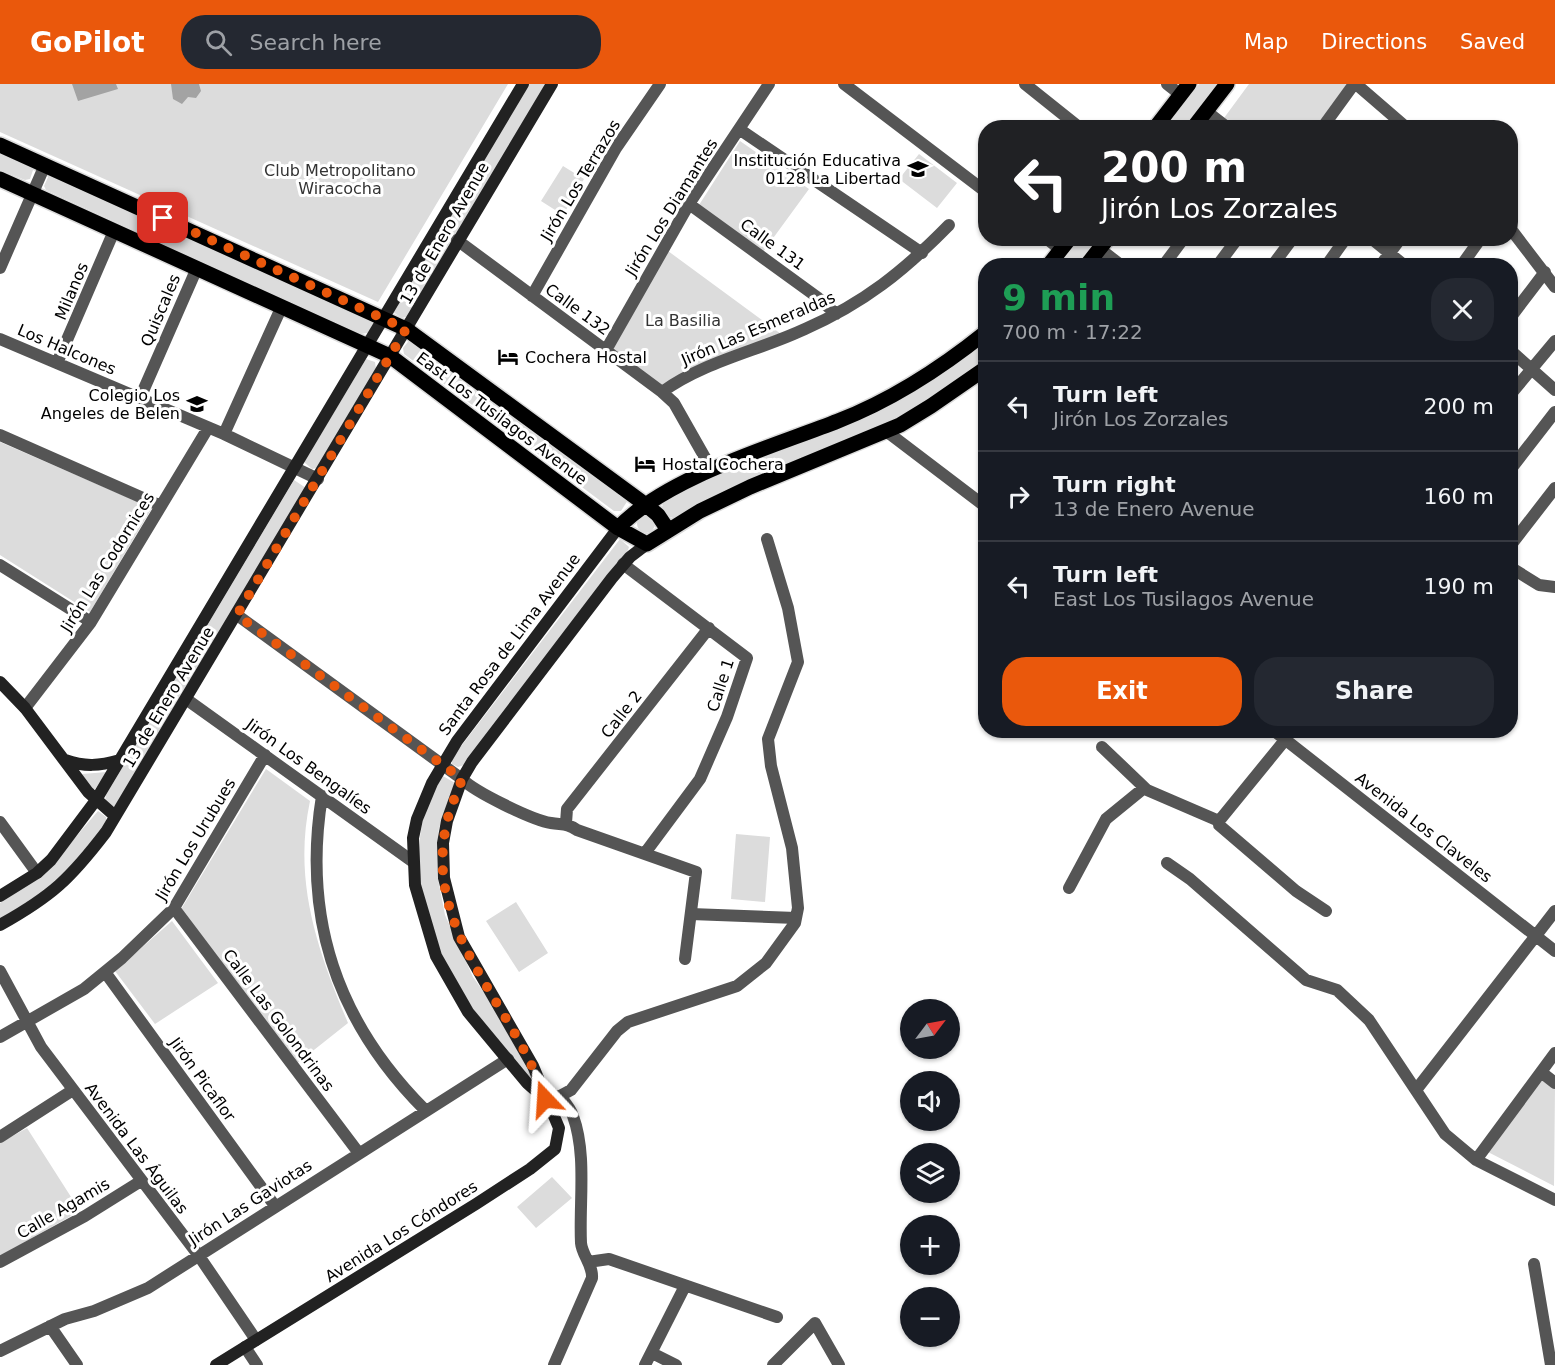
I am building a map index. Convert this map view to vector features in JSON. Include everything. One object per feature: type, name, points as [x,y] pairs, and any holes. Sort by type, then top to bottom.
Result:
[{"type":"main road","name":"13 de Enero Avenue","points":[[0,896],[38,873],[66,843],[96,800],[523,84]]},
{"type":"main road","name":"13 de Enero Avenue","points":[[0,925],[40,903],[62,885],[80,866],[116,816],[552,84]]},
{"type":"main road","points":[[1200,120],[1227,84]]},
{"type":"main road","points":[[1161,120],[1185,89]]},
{"type":"main road","name":"East Los Tusilagos Avenue","points":[[0,145],[406,329],[646,505],[658,515],[668,530]]},
{"type":"main road","name":"East Los Tusilagos Avenue","points":[[0,179],[390,356],[618,528],[646,544]]},
{"type":"main road","points":[[1055,258],[1064,246]]},
{"type":"main road","points":[[1093,258],[1102,246]]},
{"type":"main road","name":"Santa Rosa de Lima Avenue","points":[[545,1099],[527,1083],[468,1012],[436,956],[419,900],[412,861],[417,819],[442,765],[457,741],[618,528],[646,505],[712,470],[838,421],[891,397],[936,370],[978,338]]},
{"type":"main road","points":[[545,1099],[527,1052],[468,957],[459,938],[447,897],[442,858],[447,821],[462,779],[484,744],[623,564],[646,544],[750,487],[886,431],[931,406],[978,374]]},
{"type":"main road","points":[[0,682],[26,708],[96,800],[116,816]]},
{"type":"main road","points":[[65,760],[83,766],[120,760]]},
{"type":"main road","name":"Avenida Los Cóndores","points":[[216,1365],[476,1204],[545,1158],[555,1149],[559,1128],[545,1099]]},
{"type":"street","name":"Jirón Los Terrazos","points":[[532,296],[616,148],[660,84]]},
{"type":"street","name":"Jirón Los Diamantes","points":[[606,350],[689,204],[769,84]]},
{"type":"street","points":[[844,84],[978,186]]},
{"type":"street","points":[[1025,84],[1070,120]]},
{"type":"street","points":[[1167,84],[1185,89]]},
{"type":"street","points":[[1328,120],[1355,84],[1398,120]]},
{"type":"street","points":[[1206,111],[1218,120]]},
{"type":"street","points":[[739,129],[922,253]]},
{"type":"street","points":[[0,268],[45,165]]},
{"type":"street","name":"Calle 131","points":[[689,204],[817,297],[836,314]]},
{"type":"street","name":"Jirón Las Esmeraldas","points":[[662,392],[698,371],[805,329],[881,288],[922,253],[949,225]]},
{"type":"street","name":"Milanos","points":[[57,363],[114,231]]},
{"type":"street","points":[[1518,238],[1555,287]]},
{"type":"street","name":"Calle 132","points":[[457,240],[662,392],[674,403],[712,470]]},
{"type":"street","points":[[1106,246],[1115,258]]},
{"type":"street","points":[[1381,246],[1396,258]]},
{"type":"street","points":[[1386,258],[1395,246]]},
{"type":"street","name":"Quiscales","points":[[140,398],[197,268]]},
{"type":"street","points":[[1518,307],[1545,272]]},
{"type":"street","points":[[224,434],[282,306]]},
{"type":"street","name":"Los Halcones","points":[[0,339],[224,434],[318,479]]},
{"type":"street","points":[[1518,385],[1555,341]]},
{"type":"street","points":[[1518,357],[1555,390]]},
{"type":"street","points":[[1518,460],[1555,412]]},
{"type":"street","name":"Jirón Las Codornices","points":[[26,708],[91,622],[208,428]]},
{"type":"street","points":[[886,431],[978,501]]},
{"type":"street","points":[[0,435],[161,506]]},
{"type":"street","points":[[1518,536],[1555,488]]},
{"type":"street","points":[[545,1099],[560,1096],[571,1090],[606,1044],[628,1022],[647,1014],[716,994],[751,977],[778,947],[796,918],[798,908],[792,848],[768,750],[771,725],[798,662],[788,608],[767,539]]},
{"type":"street","name":"Calle 1","points":[[623,564],[747,658],[727,717],[700,779],[645,854]]},
{"type":"street","points":[[0,565],[91,622]]},
{"type":"street","points":[[1518,572],[1539,585],[1555,587]]},
{"type":"street","points":[[237,615],[462,779],[472,790],[550,823],[566,823],[577,830],[696,872],[685,959]]},
{"type":"street","name":"Calle 2","points":[[566,823],[567,809],[709,628]]},
{"type":"street","name":"Jirón Los Bengalíes","points":[[186,699],[412,861]]},
{"type":"street","name":"Avenida Los Claveles","points":[[1283,738],[1555,951]]},
{"type":"street","points":[[1219,821],[1285,740]]},
{"type":"street","points":[[1102,747],[1144,788],[1219,821]]},
{"type":"street","name":"Jirón Los Urubues","points":[[0,1037],[84,988],[105,972],[174,908],[265,755]]},
{"type":"street","points":[[1069,888],[1106,819],[1144,788]]},
{"type":"street","points":[[322,796],[318,822],[316,875],[324,937],[334,971],[364,1035],[395,1078],[425,1110]]},
{"type":"street","points":[[1219,821],[1219,825],[1242,846],[1326,911]]},
{"type":"street","points":[[0,822],[38,873]]},
{"type":"street","points":[[1167,863],[1190,879],[1306,980],[1337,990],[1346,996],[1369,1020],[1445,1134],[1476,1160],[1554,1198]]},
{"type":"street","name":"Calle Las Golondrinas","points":[[174,908],[358,1152]]},
{"type":"street","points":[[1416,1090],[1555,911]]},
{"type":"street","points":[[691,914],[796,918]]},
{"type":"street","name":"Avenida Las Águilas","points":[[0,971],[26,1023],[73,1090],[199,1256],[256,1340]]},
{"type":"street","name":"Jirón Picaflor","points":[[105,972],[275,1206]]},
{"type":"street","points":[[1476,1160],[1555,1053]]},
{"type":"street","name":"Jirón Las Gaviotas","points":[[0,1351],[50,1326],[117,1302],[148,1288],[358,1152],[508,1059]]},
{"type":"street","points":[[1541,1072],[1555,1083]]},
{"type":"street","points":[[0,1137],[73,1090]]},
{"type":"street","points":[[554,1365],[592,1278],[581,1243],[583,1202],[578,1138],[573,1115],[560,1096]]},
{"type":"street","name":"Calle Agamis","points":[[0,1262],[85,1216],[141,1181]]},
{"type":"street","points":[[588,1262],[609,1259],[777,1317]]},
{"type":"street","points":[[1534,1264],[1551,1365]]},
{"type":"street","points":[[645,1365],[685,1286]]},
{"type":"street","points":[[773,1365],[815,1323],[839,1365]]},
{"type":"street","points":[[50,1326],[77,1365]]},
{"type":"street","points":[[245,1347],[257,1365]]},
{"type":"street","points":[[652,1353],[676,1365]]},
{"type":"green space","name":"Club Metropolitano Wiracocha","points":[[0,84],[508,84],[378,302],[0,132]]},
{"type":"green space","points":[[529,84],[548,84],[406,317],[402,318],[393,312]]},
{"type":"green space","points":[[1199,84],[1220,84],[1192,120],[1172,120]]},
{"type":"green space","points":[[1249,84],[1347,84],[1349,86],[1321,120],[1227,120],[1224,118]]},
{"type":"green space","points":[[740,141],[809,189],[763,252],[699,205]]},
{"type":"green space","points":[[0,150],[34,167],[30,179],[25,180],[0,170]]},
{"type":"green space","points":[[919,154],[957,183],[937,208],[899,179]]},
{"type":"green space","points":[[563,166],[584,179],[563,215],[541,201]]},
{"type":"green space","points":[[49,175],[374,323],[368,333],[360,334],[46,190],[44,186]]},
{"type":"green space","points":[[1073,246],[1094,246],[1084,258],[1064,258]]},
{"type":"green space","name":"La Basilia","points":[[668,251],[781,334],[662,387],[612,350]]},
{"type":"green space","points":[[411,338],[628,500],[621,511],[614,511],[404,354],[403,348]]},
{"type":"green space","points":[[978,342],[978,365],[942,392],[896,420],[864,435],[743,481],[696,504],[674,518],[668,517],[662,507],[664,501],[709,477],[779,448]]},
{"type":"green space","points":[[366,359],[375,362],[376,369],[317,468],[312,469],[304,462]]},
{"type":"green space","points":[[0,442],[152,508],[90,612],[0,555]]},
{"type":"green space","points":[[294,480],[306,488],[119,804],[113,807],[105,801],[106,795]]},
{"type":"green space","points":[[646,515],[652,518],[655,524],[652,530],[646,533],[640,530],[637,524],[640,518]]},
{"type":"green space","points":[[620,539],[629,547],[628,550],[464,765],[458,767],[452,764],[452,758]]},
{"type":"green space","points":[[266,769],[310,801],[305,830],[306,887],[318,941],[348,1023],[295,1065],[180,911]]},
{"type":"green space","points":[[107,772],[95,789],[91,789],[82,774]]},
{"type":"green space","points":[[443,776],[455,783],[439,828],[437,845],[438,879],[445,915],[473,977],[517,1039],[536,1085],[486,1026],[459,988],[446,965],[426,912],[419,855],[422,827],[430,800]]},
{"type":"green space","points":[[98,811],[106,817],[107,823],[56,883],[0,920],[0,903],[44,874]]},
{"type":"green space","points":[[736,834],[770,837],[765,902],[731,899]]},
{"type":"green space","points":[[516,902],[548,953],[519,972],[486,921]]},
{"type":"green space","points":[[172,921],[218,983],[155,1024],[115,971]]},
{"type":"green space","points":[[1542,1079],[1555,1089],[1554,1186],[1486,1151]]},
{"type":"green space","points":[[27,1128],[80,1211],[0,1256],[0,1143]]},
{"type":"green space","points":[[552,1177],[572,1198],[536,1228],[517,1207]]},
{"type":"shaded area","points":[[72,84],[116,84],[118,89],[78,101]]},
{"type":"shaded area","points":[[171,84],[199,84],[201,91],[196,98],[188,97],[182,104],[173,99]]},
{"type":"place","name":"Institución Educativa 0128 La Libertad","points":[[918,169]]},
{"type":"place","name":"Cochera Hostal","points":[[508,357]]},
{"type":"place","name":"Colegio Los Angeles de Belen","points":[[197,404]]},
{"type":"place","name":"Hostal Cochera","points":[[645,464]]},
{"type":"route","points":[[163,218],[406,329],[237,615],[462,779],[447,821],[442,858],[447,897],[459,938],[468,957],[502,1008],[527,1052],[545,1099]]}]
